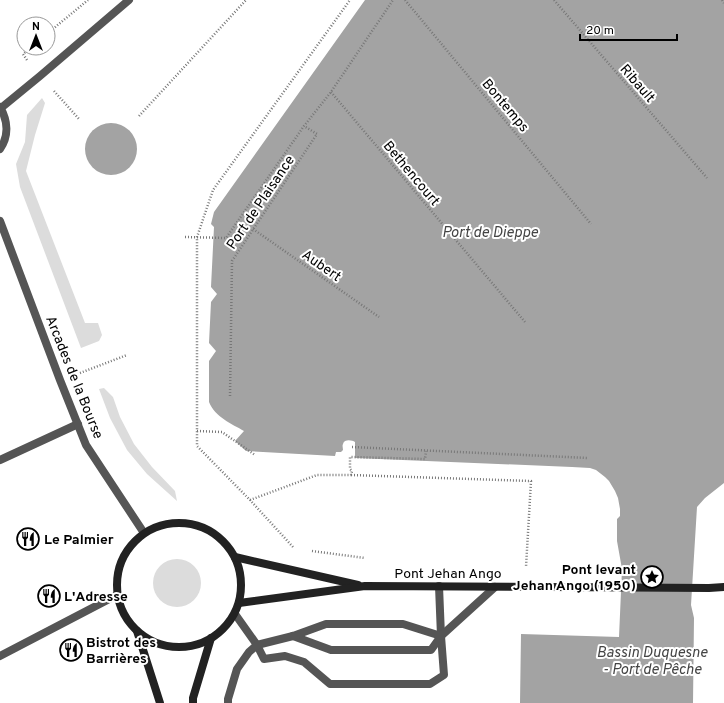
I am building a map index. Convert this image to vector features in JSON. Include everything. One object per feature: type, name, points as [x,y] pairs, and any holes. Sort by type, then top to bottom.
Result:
[{"type":"main road","points":[[170,523],[185,523],[199,526],[214,533],[226,544],[235,557],[240,572],[242,588],[239,603],[229,623],[211,638],[193,646],[173,647],[154,642],[137,631],[128,621],[121,609],[117,595],[117,577],[122,561],[131,545],[144,534],[157,526],[170,523]]},
{"type":"main road","name":"Pont Jehan Ango","points":[[235,557],[365,586]]},
{"type":"main road","name":"Pont Jehan Ango","points":[[239,603],[365,586],[724,587]]},
{"type":"main road","points":[[137,631],[160,703]]},
{"type":"main road","points":[[194,703],[193,698],[211,638]]},
{"type":"street","points":[[0,149],[4,144],[7,131],[6,119],[0,108],[130,0]]},
{"type":"street","name":"Arcades de la Bourse","points":[[0,221],[86,445],[144,534]]},
{"type":"street","points":[[0,460],[78,424]]},
{"type":"street","points":[[234,614],[257,644],[264,659],[285,656],[304,662],[330,684],[430,684],[444,675],[439,586]]},
{"type":"street","points":[[293,636],[331,650],[431,650],[441,636],[495,587]]},
{"type":"street","points":[[0,656],[117,595]]},
{"type":"street","points":[[228,703],[237,669],[248,652],[257,644],[293,636],[326,624],[403,624],[441,636]]},
{"type":"path","points":[[56,26],[88,0]]},
{"type":"path","points":[[139,116],[246,0]]},
{"type":"path","points":[[294,548],[197,446],[198,237],[213,190],[350,0]]},
{"type":"path","name":"Port de Plaisance","points":[[185,237],[226,238],[304,126],[331,92],[393,0]]},
{"type":"path","name":"Bontemps","points":[[405,0],[592,224]]},
{"type":"path","name":"Ribault","points":[[554,0],[707,178]]},
{"type":"path","points":[[40,76],[79,119]]},
{"type":"path","name":"Bethencourt","points":[[331,92],[525,322]]},
{"type":"path","name":"Port de Plaisance","points":[[230,396],[232,260],[317,134],[304,126]]},
{"type":"path","name":"Aubert","points":[[253,229],[379,317]]},
{"type":"path","points":[[60,380],[127,355]]},
{"type":"path","points":[[197,431],[222,432],[255,455]]},
{"type":"path","points":[[352,447],[588,458]]},
{"type":"path","points":[[351,475],[352,471],[350,469],[350,457],[425,459],[426,451]]},
{"type":"path","points":[[250,500],[317,475],[531,481],[525,587]]},
{"type":"path","points":[[310,550],[365,558]]},
{"type":"shaded area","points":[[42,98],[45,103],[26,171],[85,323],[98,323],[102,335],[99,341],[81,348],[20,187],[16,164],[25,142],[27,115]]},
{"type":"shaded area","points":[[104,388],[113,397],[120,417],[134,444],[152,467],[175,491],[177,501],[147,474],[127,450],[110,418],[99,389]]},
{"type":"shaded area","points":[[177,559],[186,561],[194,566],[199,574],[201,583],[199,592],[194,600],[186,605],[177,607],[168,605],[160,600],[155,592],[153,583],[155,574],[160,566],[168,561]]},
{"type":"water","name":"Port de Dieppe","points":[[365,0],[724,0],[724,483],[705,498],[697,507],[691,605],[694,618],[693,703],[520,703],[521,634],[619,637],[622,569],[617,541],[617,519],[620,516],[620,509],[618,498],[609,481],[596,470],[590,468],[572,467],[355,458],[355,442],[350,440],[344,442],[343,450],[341,452],[336,452],[335,456],[246,451],[235,441],[244,431],[229,423],[215,412],[209,402],[209,361],[216,351],[209,343],[211,302],[217,294],[211,287],[214,227],[211,224],[214,212]]},
{"type":"water","points":[[111,123],[125,127],[133,135],[137,149],[133,163],[125,171],[111,175],[97,171],[89,163],[85,149],[89,135],[97,127]]},
{"type":"place","name":"Le Palmier","points":[[28,539]]},
{"type":"place","name":"Pont levant Jehan Ango (1950)","points":[[652,577]]},
{"type":"place","name":"L'Adresse","points":[[49,596]]},
{"type":"place","name":"Bistrot des Barrières","points":[[71,650]]},
{"type":"water label","name":"Bassin Duquesne - Port de Pêche","points":[[652,660]]}]
